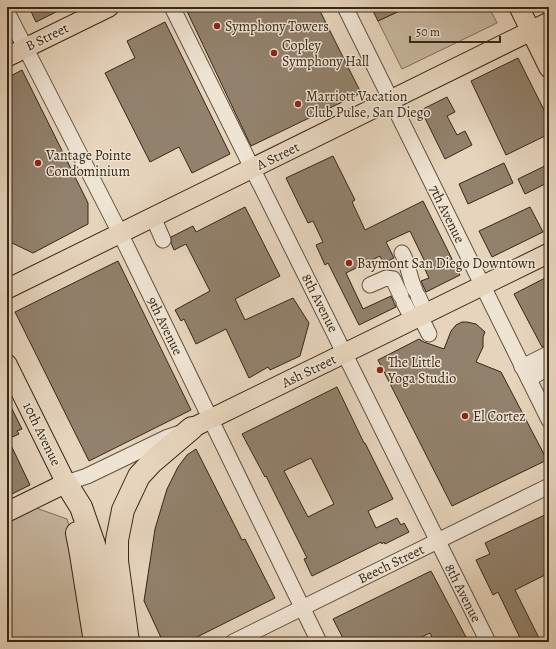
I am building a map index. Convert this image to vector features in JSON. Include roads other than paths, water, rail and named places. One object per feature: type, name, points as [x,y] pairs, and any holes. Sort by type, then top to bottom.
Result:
[{"type":"highway","points":[[128,642],[117,561],[117,540],[123,510],[139,476],[152,462],[201,424]]},
{"type":"highway","points":[[66,483],[81,554],[95,642]]},
{"type":"highway","points":[[66,483],[81,507],[96,550],[114,642]]},
{"type":"main road","name":"B Street","points":[[7,57],[109,7]]},
{"type":"main road","points":[[517,9],[531,31],[549,68]]},
{"type":"main road","name":"A Street","points":[[7,289],[549,22]]},
{"type":"main road","name":"Ash Street","points":[[201,424],[549,253]]},
{"type":"main road","name":"10th Avenue","points":[[7,364],[66,483]]},
{"type":"main road","points":[[7,512],[66,483]]},
{"type":"street","name":"8th Avenue","points":[[172,7],[488,642]]},
{"type":"street","name":"7th Avenue","points":[[345,7],[549,420]]},
{"type":"street","name":"9th Avenue","points":[[7,12],[120,233],[201,424],[302,608],[319,642]]},
{"type":"street","points":[[153,217],[163,240]]},
{"type":"street","points":[[402,253],[406,261],[407,292]]},
{"type":"street","points":[[370,286],[386,278],[392,279],[407,292],[429,334]]},
{"type":"street","points":[[526,373],[547,361]]},
{"type":"street","name":"Ash Street","points":[[66,483],[87,476],[168,436],[201,424]]},
{"type":"street","name":"Beech Street","points":[[233,642],[549,486]]},
{"type":"place","name":"Symphony Towers","points":[[217,26]]},
{"type":"place","name":"Copley Symphony Hall","points":[[274,53]]},
{"type":"place","name":"Marriott Vacation Club Pulse, San Diego","points":[[298,104]]},
{"type":"place","name":"Vantage Pointe Condominium","points":[[38,163]]},
{"type":"place","name":"Baymont San Diego Downtown","points":[[349,263]]},
{"type":"place","name":"The Little Yoga Studio","points":[[380,370]]},
{"type":"place","name":"El Cortez","points":[[465,416]]}]
